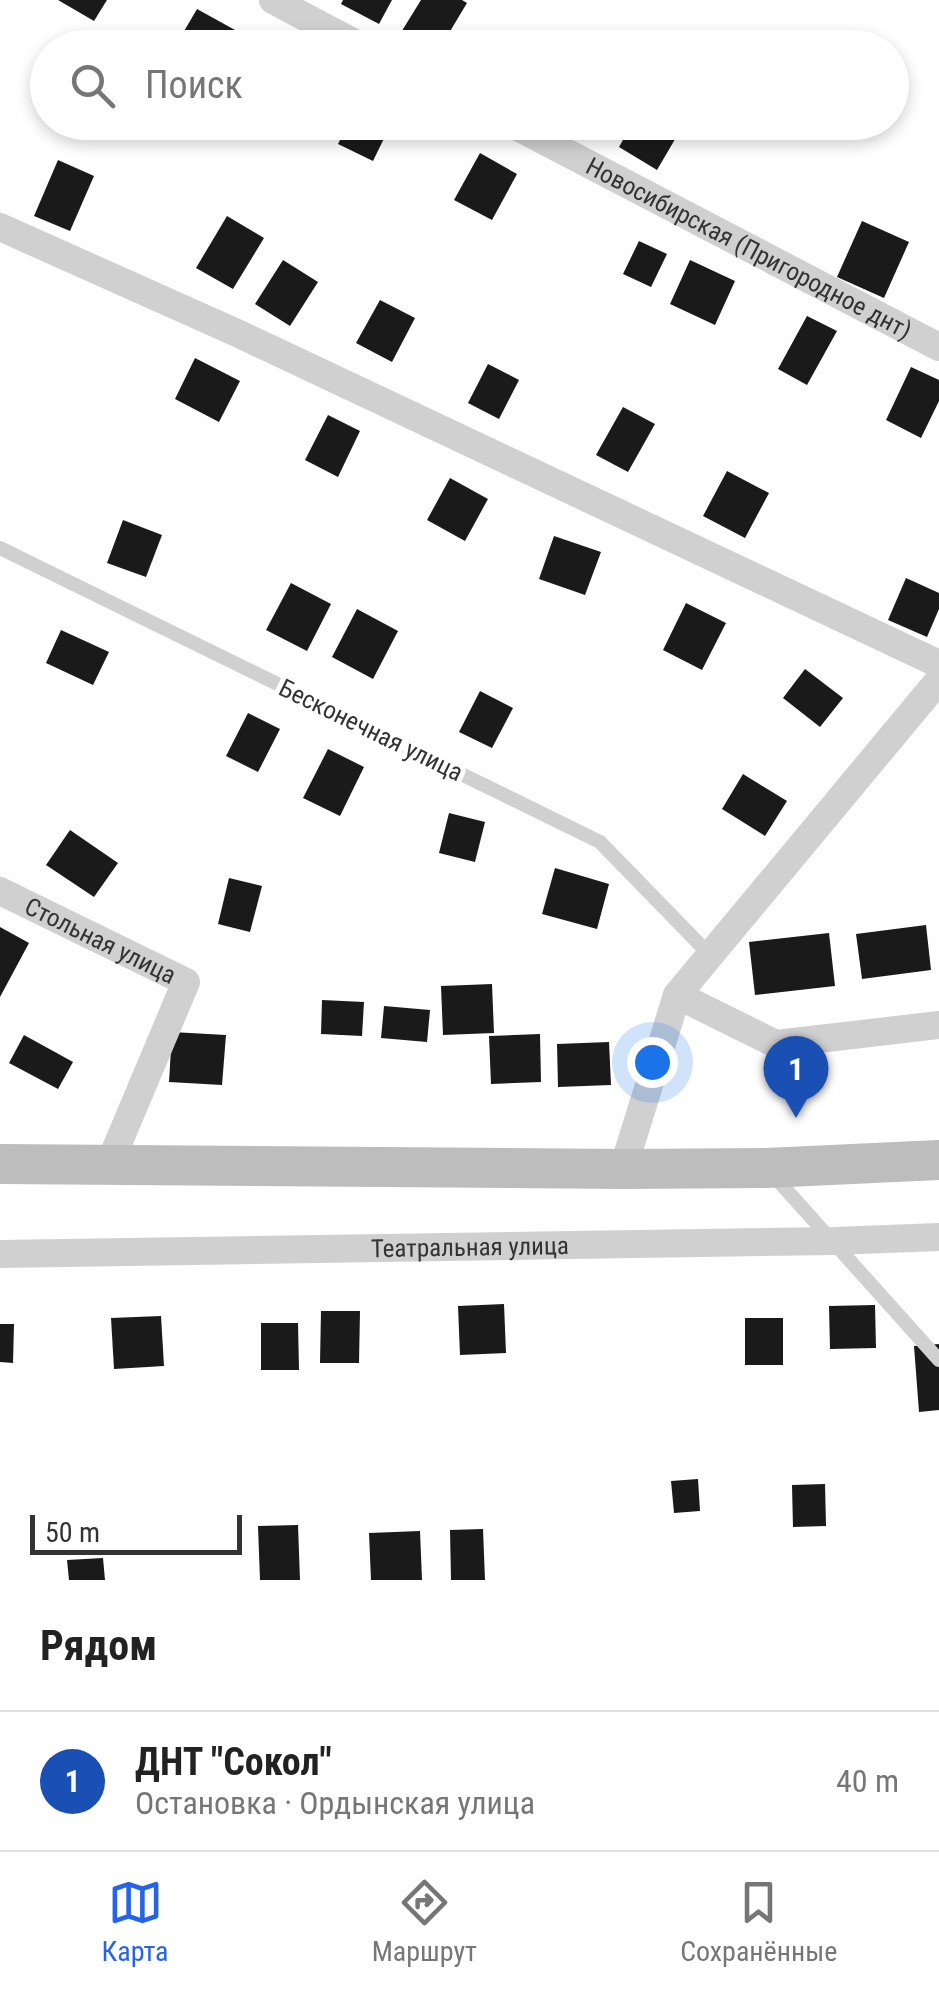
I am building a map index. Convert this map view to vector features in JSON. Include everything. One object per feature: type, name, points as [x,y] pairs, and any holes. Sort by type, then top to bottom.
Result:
[{"type":"street","points":[[273,0],[330,30]]},
{"type":"street","name":"Новосибирская (Пригородное днт)","points":[[543,140],[939,346]]},
{"type":"street","points":[[0,227],[237,333],[939,664]]},
{"type":"street","points":[[623,1169],[678,995],[939,680]]},
{"type":"street","name":"Стольная улица","points":[[0,891],[186,982],[109,1165]]},
{"type":"street","points":[[678,995],[776,1044],[939,1025]]},
{"type":"street","points":[[0,1164],[623,1169],[766,1168],[939,1160]]},
{"type":"street","name":"Театральная улица","points":[[0,1254],[939,1237]]},
{"type":"lane","name":"Бесконечная улица","points":[[0,548],[600,842],[710,955]]},
{"type":"lane","points":[[766,1168],[939,1360]]},
{"type":"building","points":[[58,0],[107,0],[94,21]]},
{"type":"building","points":[[343,0],[392,0],[379,24],[341,4]]},
{"type":"building","points":[[421,0],[467,3],[451,30],[402,30]]},
{"type":"building","points":[[197,9],[235,30],[185,30]]},
{"type":"building","points":[[340,140],[383,140],[373,161],[338,144]]},
{"type":"building","points":[[623,140],[675,140],[657,170],[619,147]]},
{"type":"building","points":[[480,153],[517,174],[492,220],[454,200]]},
{"type":"building","points":[[58,160],[94,176],[70,231],[34,216]]},
{"type":"building","points":[[227,216],[264,238],[233,289],[196,268]]},
{"type":"building","points":[[862,221],[909,242],[884,298],[837,277]]},
{"type":"building","points":[[639,241],[667,254],[651,287],[623,274]]},
{"type":"building","points":[[283,260],[318,282],[290,326],[255,304]]},
{"type":"building","points":[[690,260],[735,281],[715,325],[670,304]]},
{"type":"building","points":[[380,300],[415,318],[392,362],[356,343]]},
{"type":"building","points":[[807,316],[837,331],[807,385],[778,369]]},
{"type":"building","points":[[195,358],[240,381],[219,422],[175,399]]},
{"type":"building","points":[[488,364],[519,380],[499,419],[468,403]]},
{"type":"building","points":[[911,367],[939,380],[939,401],[921,438],[886,420]]},
{"type":"building","points":[[623,407],[655,424],[628,472],[596,455]]},
{"type":"building","points":[[328,415],[360,431],[338,477],[305,460]]},
{"type":"building","points":[[727,471],[769,493],[745,538],[703,516]]},
{"type":"building","points":[[450,478],[488,499],[465,541],[427,520]]},
{"type":"building","points":[[123,520],[162,535],[146,577],[107,563]]},
{"type":"building","points":[[554,536],[601,552],[585,595],[539,579]]},
{"type":"building","points":[[906,578],[939,593],[939,609],[927,637],[888,620]]},
{"type":"building","points":[[291,583],[331,604],[307,651],[266,630]]},
{"type":"building","points":[[686,603],[726,623],[702,670],[663,650]]},
{"type":"building","points":[[357,609],[398,631],[373,679],[332,657]]},
{"type":"building","points":[[61,630],[109,652],[93,685],[46,663]]},
{"type":"building","points":[[805,669],[843,698],[820,727],[783,698]]},
{"type":"building","points":[[480,691],[513,708],[492,748],[459,732]]},
{"type":"building","points":[[248,713],[280,729],[258,772],[226,756]]},
{"type":"building","points":[[328,749],[364,767],[340,816],[303,798]]},
{"type":"building","points":[[743,774],[787,801],[765,836],[722,809]]},
{"type":"building","points":[[449,813],[485,822],[475,862],[439,853]]},
{"type":"building","points":[[70,830],[118,863],[94,897],[46,865]]},
{"type":"building","points":[[555,868],[609,884],[597,929],[542,914]]},
{"type":"building","points":[[229,878],[262,886],[250,932],[218,924]]},
{"type":"building","points":[[926,925],[931,970],[862,979],[856,934]]},
{"type":"building","points":[[0,927],[29,943],[0,997]]},
{"type":"building","points":[[829,933],[835,986],[755,995],[749,942]]},
{"type":"building","points":[[492,984],[494,1033],[443,1035],[441,986]]},
{"type":"building","points":[[322,1000],[364,1002],[362,1036],[321,1034]]},
{"type":"building","points":[[384,1006],[430,1010],[427,1042],[381,1038]]},
{"type":"building","points":[[172,1032],[226,1035],[222,1085],[169,1082]]},
{"type":"building","points":[[540,1034],[541,1082],[491,1084],[489,1036]]},
{"type":"building","points":[[24,1035],[73,1062],[58,1089],[9,1063]]},
{"type":"building","points":[[609,1042],[611,1085],[558,1087],[557,1044]]},
{"type":"building","points":[[504,1304],[506,1353],[460,1355],[458,1306]]},
{"type":"building","points":[[875,1305],[876,1348],[830,1349],[829,1306]]},
{"type":"building","points":[[321,1311],[360,1311],[359,1363],[320,1363]]},
{"type":"building","points":[[161,1316],[164,1366],[114,1369],[111,1318]]},
{"type":"building","points":[[745,1318],[783,1318],[783,1365],[745,1365]]},
{"type":"building","points":[[261,1323],[298,1323],[299,1370],[261,1370]]},
{"type":"building","points":[[0,1324],[14,1324],[13,1363],[0,1362]]},
{"type":"building","points":[[939,1344],[939,1410],[919,1412],[914,1346]]},
{"type":"building","points":[[698,1479],[700,1511],[674,1513],[671,1481]]},
{"type":"building","points":[[825,1484],[826,1526],[793,1527],[792,1485]]},
{"type":"building","points":[[298,1525],[300,1580],[260,1580],[258,1526]]},
{"type":"building","points":[[483,1529],[485,1580],[451,1580],[450,1530]]},
{"type":"building","points":[[420,1531],[422,1580],[371,1580],[369,1533]]},
{"type":"building","points":[[103,1558],[105,1580],[69,1580],[67,1560]]},
{"type":"place","name":"ДНТ \"Сокол\"","points":[[796,1118]]}]
